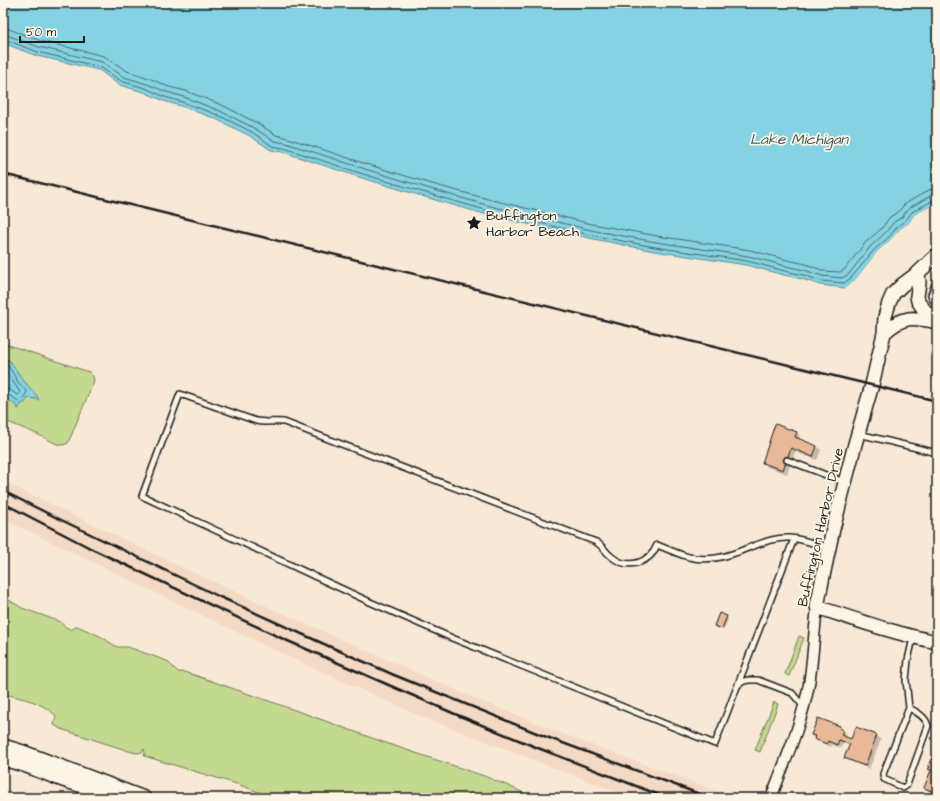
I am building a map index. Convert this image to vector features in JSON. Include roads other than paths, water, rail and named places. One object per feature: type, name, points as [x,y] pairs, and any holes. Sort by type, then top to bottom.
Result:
[{"type":"street","name":"Buffington Harbor Drive","points":[[771,798],[804,706],[809,684],[817,607],[823,576],[845,482],[872,385],[889,303],[893,294],[902,285],[935,259]]},
{"type":"street","points":[[918,273],[918,301],[925,311],[937,321]]},
{"type":"street","points":[[884,333],[900,321],[910,318],[937,321]]},
{"type":"street","points":[[817,607],[913,637],[937,642]]},
{"type":"street","points":[[3,746],[30,754],[144,798]]},
{"type":"street","points":[[3,758],[116,798]]},
{"type":"street","points":[[63,780],[100,798]]},
{"type":"lane","points":[[937,279],[931,295],[937,304]]},
{"type":"lane","points":[[794,539],[714,744],[452,638],[302,571],[142,496],[180,394],[256,422],[284,422],[591,540],[600,544],[610,556],[621,562],[630,564],[638,563],[651,555],[657,545],[689,557],[710,559],[734,554],[770,540],[790,538],[794,539],[829,548]]},
{"type":"lane","points":[[858,433],[937,453]]},
{"type":"lane","points":[[787,460],[845,482]]},
{"type":"lane","points":[[909,708],[921,715],[928,726],[907,785],[903,788],[884,779],[883,774],[909,708],[906,680],[908,660],[913,637]]},
{"type":"lane","points":[[737,685],[744,681],[758,680],[792,693],[804,706]]},
{"type":"water","name":"Lake Michigan","points":[[3,3],[937,3],[937,203],[914,215],[909,223],[900,229],[877,252],[855,280],[845,288],[820,285],[746,265],[654,251],[589,238],[488,215],[362,178],[283,152],[271,150],[250,136],[216,119],[164,101],[144,92],[119,85],[99,70],[37,56],[3,43]]},
{"type":"water","points":[[3,359],[10,361],[39,400],[28,398],[18,409],[16,405],[3,396]]},
{"type":"railway","points":[[3,174],[937,401]]},
{"type":"railway","points":[[3,491],[218,596],[394,675],[544,736],[710,798]]},
{"type":"railway","points":[[3,503],[94,550],[281,638],[455,714],[667,798]]},
{"type":"place","name":"Buffington Harbor Beach","points":[[474,223]]}]
